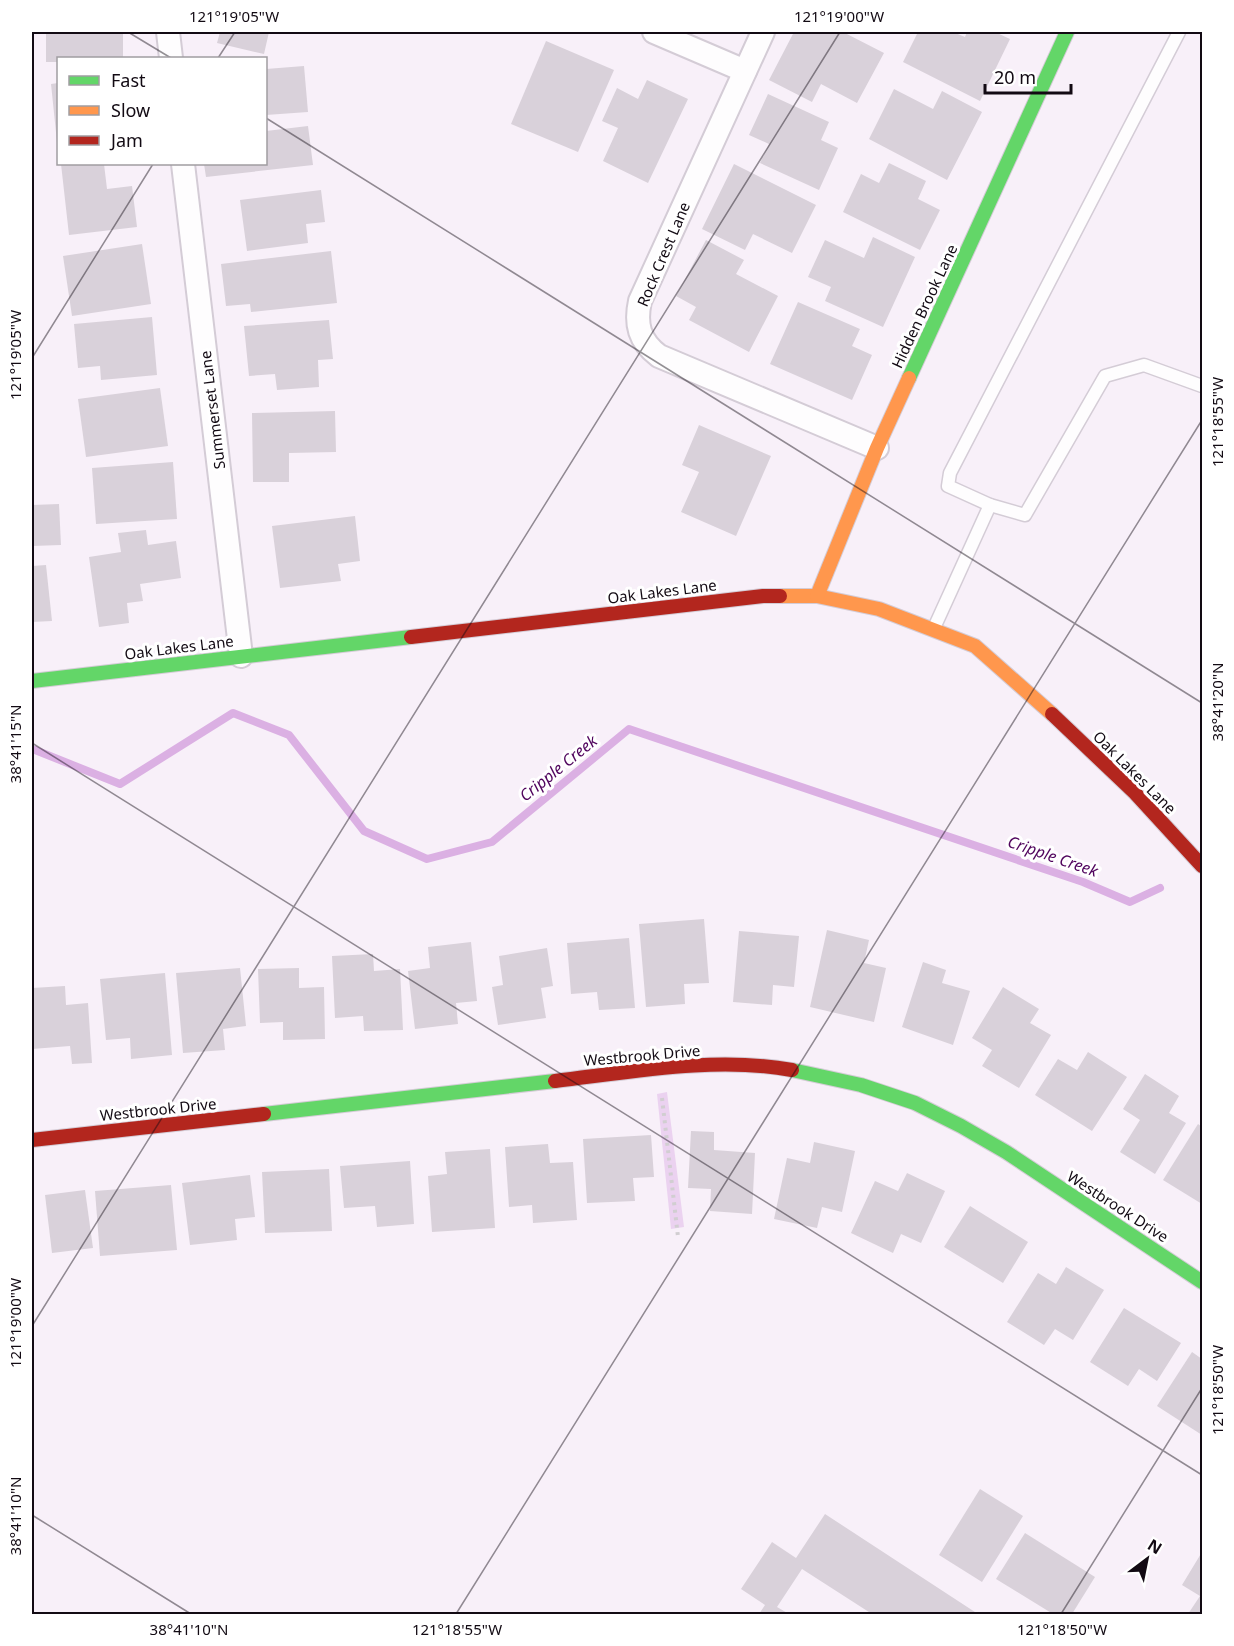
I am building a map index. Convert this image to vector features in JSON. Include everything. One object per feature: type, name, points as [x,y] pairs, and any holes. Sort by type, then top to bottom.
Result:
[{"type":"street","points":[[168,32],[171,57]]},
{"type":"street","points":[[654,32],[746,71]]},
{"type":"street","name":"Rock Crest Lane","points":[[763,32],[640,301],[637,317],[640,333],[651,350],[659,356],[877,448]]},
{"type":"street","name":"Hidden Brook Lane","points":[[817,596],[877,448],[1067,32]]},
{"type":"street","name":"Summerset Lane","points":[[183,165],[241,656]]},
{"type":"street","name":"Oak Lakes Lane","points":[[32,681],[763,596],[817,596],[879,609],[975,646],[1044,706],[1135,793],[1203,866]]},
{"type":"street","name":"Westbrook Drive","points":[[32,1140],[659,1069],[726,1065],[770,1066],[861,1085],[915,1103],[962,1126],[1006,1152],[1203,1281]]},
{"type":"lane","points":[[1179,32],[950,473],[948,486],[990,505],[1025,515],[1105,376],[1144,366],[1203,386]]},
{"type":"lane","points":[[933,629],[990,505]]},
{"type":"path","points":[[659,1069],[678,1237]]},
{"type":"shaded area","points":[[667,1092],[684,1227],[671,1229],[657,1094]]},
{"type":"building","points":[[46,32],[123,32],[123,57],[57,57],[57,62],[46,62]]},
{"type":"building","points":[[220,32],[269,32],[264,54],[217,43]]},
{"type":"building","points":[[794,32],[843,32],[884,53],[857,103],[821,84],[812,102],[769,80]]},
{"type":"building","points":[[918,32],[953,32],[965,37],[967,32],[995,32],[1010,39],[980,101],[903,62]]},
{"type":"building","points":[[546,41],[614,70],[578,152],[511,124]]},
{"type":"building","points":[[304,66],[308,112],[267,115],[267,69]]},
{"type":"building","points":[[647,80],[688,99],[648,183],[603,161],[618,128],[602,121],[617,88],[638,99]]},
{"type":"building","points":[[57,83],[57,142],[51,84]]},
{"type":"building","points":[[894,89],[933,109],[942,91],[982,112],[947,180],[869,139]]},
{"type":"building","points":[[768,94],[829,122],[821,140],[838,148],[819,190],[760,163],[769,144],[749,135]]},
{"type":"building","points":[[308,126],[313,165],[206,177],[204,165],[267,165],[267,131]]},
{"type":"building","points":[[889,163],[926,181],[918,199],[940,210],[920,250],[843,212],[861,174],[879,183]]},
{"type":"building","points":[[734,164],[816,205],[792,253],[753,234],[745,250],[702,229]]},
{"type":"building","points":[[61,165],[104,165],[107,189],[132,186],[137,227],[69,235]]},
{"type":"building","points":[[321,190],[325,222],[306,224],[308,243],[247,251],[240,200]]},
{"type":"building","points":[[873,237],[915,257],[883,327],[825,301],[831,287],[808,277],[825,240],[864,258]]},
{"type":"building","points":[[706,240],[744,260],[736,274],[778,296],[749,352],[689,320],[696,307],[676,296]]},
{"type":"building","points":[[142,244],[151,304],[72,316],[63,256]]},
{"type":"building","points":[[331,251],[337,303],[251,312],[250,304],[226,306],[221,264]]},
{"type":"building","points":[[798,302],[860,329],[852,346],[872,355],[852,400],[770,364]]},
{"type":"building","points":[[152,317],[157,375],[101,380],[100,366],[78,368],[74,324]]},
{"type":"building","points":[[329,320],[333,359],[318,360],[319,387],[277,390],[275,374],[249,376],[244,326]]},
{"type":"building","points":[[160,388],[168,446],[86,457],[78,399]]},
{"type":"building","points":[[335,411],[336,452],[289,453],[289,482],[253,482],[252,413]]},
{"type":"building","points":[[699,425],[771,456],[736,536],[681,512],[699,472],[682,465]]},
{"type":"building","points":[[173,462],[177,519],[96,524],[92,468]]},
{"type":"building","points":[[59,504],[61,545],[32,546],[32,505]]},
{"type":"building","points":[[355,516],[360,561],[338,564],[341,581],[280,588],[272,526]]},
{"type":"building","points":[[146,530],[148,545],[176,541],[181,578],[140,584],[143,601],[127,603],[129,623],[99,627],[89,557],[121,552],[118,533]]},
{"type":"building","points":[[46,565],[52,621],[32,622],[32,566]]},
{"type":"building","points":[[704,919],[709,983],[684,984],[685,1004],[646,1007],[639,924]]},
{"type":"building","points":[[827,930],[869,940],[864,963],[886,968],[874,1022],[810,1007]]},
{"type":"building","points":[[739,931],[799,936],[794,987],[773,985],[772,1005],[733,1002]]},
{"type":"building","points":[[629,938],[635,1008],[599,1010],[597,992],[571,994],[567,943]]},
{"type":"building","points":[[471,942],[477,1001],[456,1003],[458,1024],[415,1029],[408,971],[430,968],[428,947]]},
{"type":"building","points":[[547,948],[553,986],[541,988],[546,1018],[498,1025],[492,987],[503,985],[499,956]]},
{"type":"building","points":[[373,954],[374,971],[400,969],[403,1030],[364,1031],[363,1016],[335,1018],[332,956]]},
{"type":"building","points":[[923,962],[946,970],[942,983],[970,991],[953,1045],[902,1027]]},
{"type":"building","points":[[240,968],[246,1026],[223,1029],[225,1050],[183,1053],[176,973]]},
{"type":"building","points":[[299,968],[299,988],[324,987],[325,1039],[283,1040],[283,1022],[260,1023],[258,969]]},
{"type":"building","points":[[165,973],[172,1055],[131,1059],[130,1038],[106,1040],[100,979]]},
{"type":"building","points":[[65,986],[66,1005],[88,1003],[92,1063],[72,1064],[70,1046],[32,1049],[32,988]]},
{"type":"building","points":[[1003,987],[1039,1009],[1030,1023],[1051,1035],[1019,1088],[982,1066],[992,1050],[972,1038]]},
{"type":"building","points":[[1088,1052],[1127,1077],[1092,1131],[1035,1095],[1058,1059],[1077,1070]]},
{"type":"building","points":[[1145,1074],[1179,1096],[1169,1113],[1186,1123],[1155,1174],[1120,1152],[1140,1120],[1123,1109]]},
{"type":"building","points":[[1198,1124],[1202,1127],[1202,1204],[1163,1180]]},
{"type":"building","points":[[691,1131],[714,1132],[714,1150],[755,1153],[752,1214],[710,1211],[711,1189],[688,1188]]},
{"type":"building","points":[[651,1135],[654,1177],[633,1178],[635,1201],[587,1203],[583,1139]]},
{"type":"building","points":[[814,1142],[855,1151],[842,1212],[822,1207],[817,1228],[774,1219],[787,1158],[810,1163]]},
{"type":"building","points":[[548,1144],[550,1163],[573,1162],[577,1220],[533,1223],[532,1205],[509,1207],[505,1147]]},
{"type":"building","points":[[490,1149],[495,1228],[432,1232],[428,1176],[447,1174],[445,1152]]},
{"type":"building","points":[[410,1161],[414,1224],[377,1227],[375,1206],[344,1208],[340,1166]]},
{"type":"building","points":[[329,1169],[332,1231],[265,1233],[262,1172]]},
{"type":"building","points":[[907,1173],[945,1191],[921,1243],[901,1234],[893,1253],[851,1233],[875,1181],[898,1191]]},
{"type":"building","points":[[250,1175],[255,1217],[235,1219],[237,1240],[190,1245],[182,1183]]},
{"type":"building","points":[[171,1185],[177,1250],[100,1256],[95,1191]]},
{"type":"building","points":[[85,1190],[93,1248],[52,1253],[45,1195]]},
{"type":"building","points":[[970,1206],[1028,1242],[1003,1283],[944,1247]]},
{"type":"building","points":[[1066,1267],[1104,1290],[1073,1340],[1055,1329],[1044,1345],[1007,1322],[1038,1273],[1056,1284]]},
{"type":"building","points":[[1124,1308],[1181,1343],[1157,1381],[1139,1369],[1128,1386],[1090,1362]]},
{"type":"building","points":[[1192,1352],[1202,1359],[1202,1435],[1157,1406]]},
{"type":"building","points":[[980,1489],[1023,1516],[982,1582],[939,1555]]},
{"type":"building","points":[[825,1514],[978,1614],[872,1614],[802,1569],[777,1607],[789,1614],[759,1614],[765,1605],[741,1589],[772,1542],[796,1558]]},
{"type":"building","points":[[1025,1533],[1095,1577],[1072,1614],[1053,1614],[996,1579]]},
{"type":"building","points":[[1202,1552],[1202,1614],[1188,1614],[1200,1596],[1182,1585]]},
{"type":"waterway","name":"Cripple Creek","points":[[32,750],[120,784],[233,713],[289,735],[364,831],[427,859],[492,842],[629,729],[1083,882],[1130,902],[1160,888]]},
{"type":"traffic: fast","points":[[909,378],[1067,32]]},
{"type":"traffic: fast","points":[[32,681],[411,637]]},
{"type":"traffic: fast","points":[[792,1070],[861,1085],[915,1103],[961,1126],[1006,1152],[1202,1282]]},
{"type":"traffic: fast","points":[[264,1114],[555,1081]]},
{"type":"traffic: slow","points":[[817,596],[877,448],[909,378]]},
{"type":"traffic: slow","points":[[780,596],[817,596],[879,609],[975,646],[1052,714]]},
{"type":"traffic: jam","points":[[411,637],[763,596],[780,596]]},
{"type":"traffic: jam","points":[[1052,714],[1135,793],[1202,866]]},
{"type":"traffic: jam","points":[[555,1081],[704,1065],[763,1066],[792,1070]]},
{"type":"traffic: jam","points":[[32,1140],[264,1114]]}]
